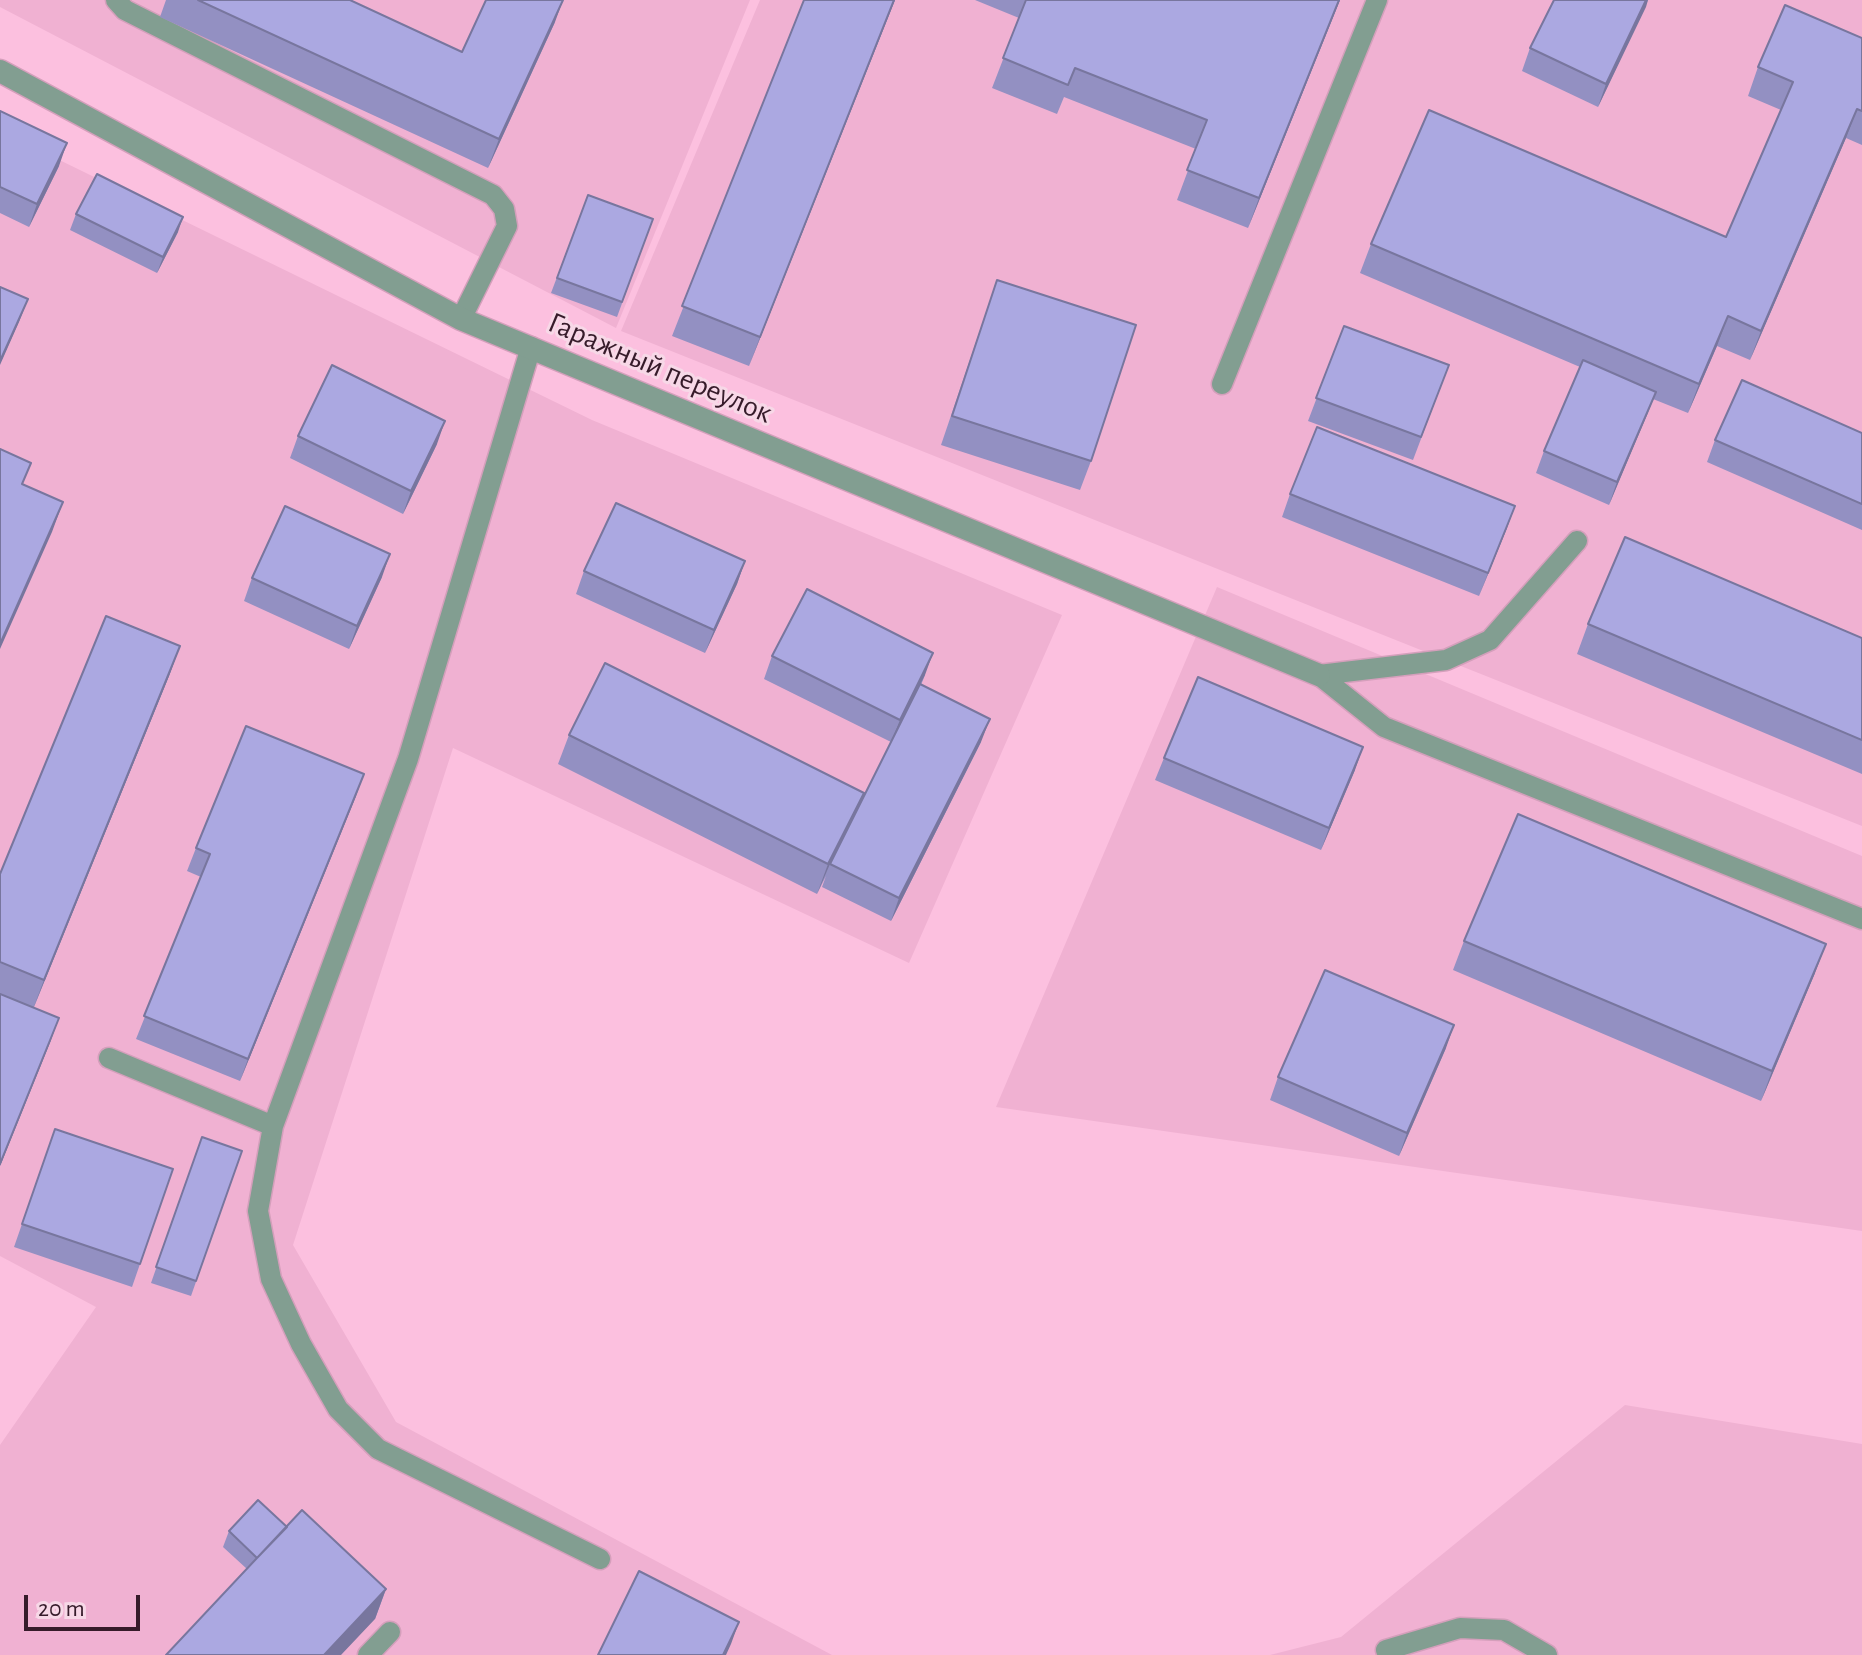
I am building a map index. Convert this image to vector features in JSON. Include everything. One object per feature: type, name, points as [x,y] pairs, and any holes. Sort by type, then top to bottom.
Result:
[{"type":"street","name":"Гаражный переулок","points":[[0,71],[461,319],[1319,675]]},
{"type":"lane","points":[[116,0],[125,10],[493,195],[504,209],[507,226],[461,319]]},
{"type":"lane","points":[[1222,384],[1377,0]]},
{"type":"lane","points":[[531,347],[408,759],[273,1126],[258,1211],[271,1279],[301,1344],[338,1409],[378,1449],[600,1559]]},
{"type":"lane","points":[[1319,675],[1446,660],[1490,640],[1577,541]]},
{"type":"lane","points":[[1319,675],[1384,727],[1862,919]]},
{"type":"lane","points":[[109,1058],[273,1126]]},
{"type":"lane","points":[[1386,1650],[1460,1628],[1504,1630],[1547,1655]]},
{"type":"lane","points":[[368,1655],[390,1632]]},
{"type":"shaded area","points":[[0,0],[750,0],[616,328],[0,7]]},
{"type":"shaded area","points":[[760,0],[1862,0],[1862,826],[621,331]]},
{"type":"shaded area","points":[[0,131],[592,420],[1062,615],[909,963],[453,748],[293,1245],[396,1422],[832,1655],[0,1655],[0,1445],[96,1307],[0,1256]]},
{"type":"shaded area","points":[[1217,587],[1862,856],[1862,1231],[996,1107]]},
{"type":"shaded area","points":[[1625,1405],[1862,1444],[1862,1655],[1270,1655],[1341,1637]]},
{"type":"building","points":[[198,0],[350,0],[462,52],[486,0],[563,0],[499,139]]},
{"type":"building","points":[[804,0],[894,0],[760,337],[682,306]]},
{"type":"building","points":[[1026,0],[1339,0],[1259,198],[1187,170],[1207,120],[1075,68],[1068,85],[1003,58]]},
{"type":"building","points":[[1554,0],[1646,0],[1606,84],[1530,48]]},
{"type":"building","points":[[1785,5],[1862,38],[1862,111],[1857,109],[1761,331],[1728,316],[1699,384],[1371,244],[1429,110],[1726,237],[1793,82],[1758,67]]},
{"type":"building","points":[[0,111],[67,143],[37,204],[0,187]]},
{"type":"building","points":[[97,174],[183,217],[163,257],[76,214]]},
{"type":"building","points":[[588,195],[653,219],[622,302],[557,278]]},
{"type":"building","points":[[997,280],[1136,325],[1091,461],[952,416]]},
{"type":"building","points":[[0,287],[28,299],[0,361]]},
{"type":"building","points":[[1344,326],[1449,365],[1421,437],[1316,398]]},
{"type":"building","points":[[1583,360],[1656,392],[1617,482],[1544,451]]},
{"type":"building","points":[[332,365],[445,421],[411,491],[298,436]]},
{"type":"building","points":[[1742,380],[1862,433],[1862,504],[1715,440]]},
{"type":"building","points":[[1317,427],[1515,506],[1488,573],[1290,494]]},
{"type":"building","points":[[0,449],[31,463],[22,484],[63,502],[0,644]]},
{"type":"building","points":[[616,503],[745,561],[714,630],[584,571]]},
{"type":"building","points":[[285,506],[390,554],[357,626],[252,578]]},
{"type":"building","points":[[1625,537],[1862,638],[1862,740],[1588,624]]},
{"type":"building","points":[[807,589],[933,653],[900,720],[772,656]]},
{"type":"building","points":[[106,616],[180,646],[44,980],[0,962],[0,874]]},
{"type":"building","points":[[605,663],[864,793],[828,864],[569,735]]},
{"type":"building","points":[[1198,677],[1363,747],[1329,828],[1164,758]]},
{"type":"building","points":[[920,684],[990,719],[899,898],[830,864]]},
{"type":"building","points":[[246,726],[364,774],[248,1059],[144,1016],[210,854],[196,848]]},
{"type":"building","points":[[1518,814],[1826,944],[1772,1071],[1464,941]]},
{"type":"building","points":[[1325,970],[1454,1025],[1407,1133],[1278,1077]]},
{"type":"building","points":[[0,994],[59,1018],[0,1164]]},
{"type":"building","points":[[55,1129],[173,1169],[140,1264],[22,1224]]},
{"type":"building","points":[[202,1137],[242,1151],[196,1281],[156,1267]]},
{"type":"building","points":[[258,1500],[287,1527],[257,1558],[229,1531]]},
{"type":"building","points":[[302,1510],[386,1589],[324,1655],[166,1655]]},
{"type":"building","points":[[639,1571],[739,1622],[723,1655],[598,1655]]}]
